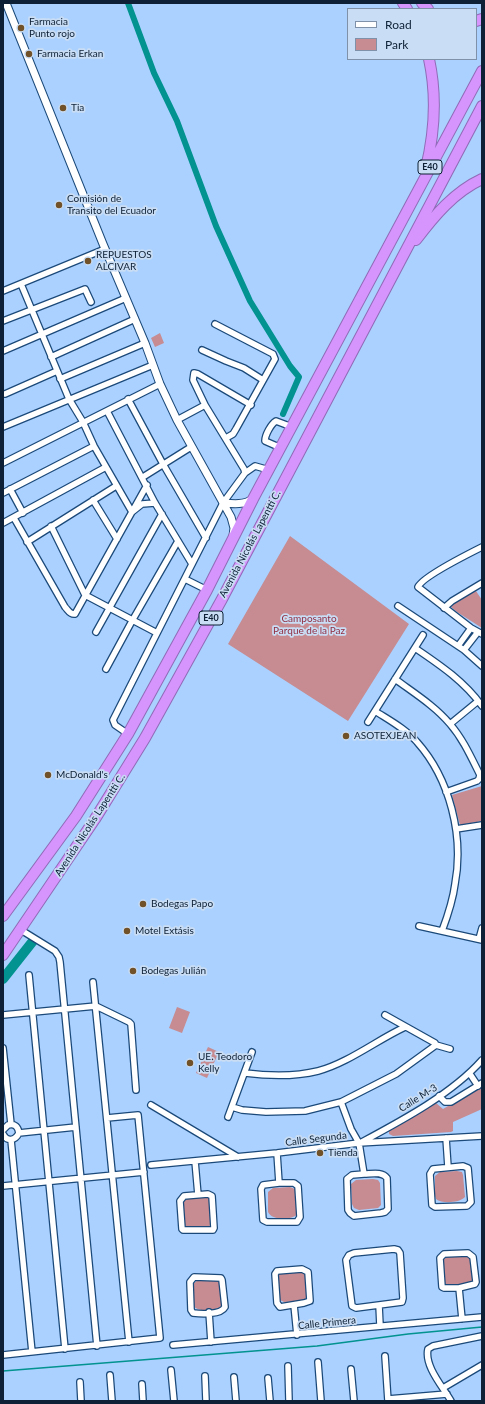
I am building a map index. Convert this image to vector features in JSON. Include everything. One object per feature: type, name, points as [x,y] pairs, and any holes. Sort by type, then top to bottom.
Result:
[{"type":"highway","points":[[410,204],[424,174],[433,131],[434,84],[429,60]]},
{"type":"highway","name":"E40","points":[[410,204],[482,71]]},
{"type":"highway","name":"E40","points":[[396,268],[482,106]]},
{"type":"highway","points":[[396,268],[425,228],[449,202],[465,188],[482,179]]},
{"type":"highway","name":"Avenida Nicolás Lapentti C.","points":[[3,916],[76,816],[128,734],[207,590],[253,499],[410,204]]},
{"type":"highway","name":"Avenida Nicolás Lapentti C.","points":[[3,955],[95,819],[145,738],[222,599],[396,268]]},
{"type":"street","points":[[6,8],[145,343],[160,384],[191,447],[231,517],[234,528],[233,538]]},
{"type":"street","points":[[3,291],[105,249]]},
{"type":"street","points":[[21,284],[69,399],[83,422],[94,446],[116,486],[132,512]]},
{"type":"street","points":[[3,321],[85,289],[91,302]]},
{"type":"street","points":[[3,351],[126,298]]},
{"type":"street","points":[[51,357],[135,319]]},
{"type":"street","points":[[215,324],[274,355],[274,361],[250,405],[233,434],[226,438]]},
{"type":"street","points":[[60,379],[145,343]]},
{"type":"street","points":[[202,350],[244,368],[263,380]]},
{"type":"street","points":[[3,427],[153,365]]},
{"type":"street","points":[[3,394],[57,371]]},
{"type":"street","points":[[245,472],[205,405],[193,380],[194,373],[250,405]]},
{"type":"street","points":[[3,463],[160,384]]},
{"type":"street","points":[[128,399],[163,464],[206,538]]},
{"type":"street","points":[[177,420],[205,405]]},
{"type":"street","points":[[107,411],[162,514],[192,564]]},
{"type":"street","points":[[281,448],[265,441],[265,437],[273,423],[276,421],[292,427]]},
{"type":"street","points":[[3,493],[94,446]]},
{"type":"street","points":[[143,477],[191,447]]},
{"type":"street","points":[[128,734],[115,725],[113,720],[223,503],[245,472],[256,466],[269,470]]},
{"type":"street","points":[[3,523],[106,467]]},
{"type":"street","points":[[14,518],[70,614],[75,614],[147,485]]},
{"type":"street","points":[[27,542],[116,486]]},
{"type":"street","points":[[10,489],[23,513]]},
{"type":"street","points":[[223,503],[247,503],[253,499]]},
{"type":"street","points":[[93,500],[117,539]]},
{"type":"street","points":[[132,512],[142,504],[156,503]]},
{"type":"street","points":[[96,632],[162,514]]},
{"type":"street","points":[[51,526],[85,595],[157,633]]},
{"type":"street","points":[[106,670],[178,541]]},
{"type":"street","points":[[464,650],[480,633],[471,628],[419,589],[419,585],[435,573],[482,546]]},
{"type":"street","points":[[185,579],[207,590]]},
{"type":"street","points":[[444,608],[452,601],[482,583]]},
{"type":"street","points":[[398,606],[464,650],[482,666]]},
{"type":"street","points":[[458,646],[471,628]]},
{"type":"street","points":[[368,722],[423,635]]},
{"type":"street","points":[[414,648],[444,668],[460,681],[482,706]]},
{"type":"street","points":[[395,679],[431,705],[450,724],[466,748],[480,775],[477,781],[446,792]]},
{"type":"street","points":[[450,724],[478,701]]},
{"type":"street","points":[[375,711],[404,730],[416,741],[433,763],[446,792],[456,829],[458,861],[456,883],[451,905],[442,931]]},
{"type":"street","points":[[456,829],[482,826]]},
{"type":"street","points":[[419,926],[480,940],[482,928]]},
{"type":"street","points":[[21,930],[56,952],[59,956],[97,1346]]},
{"type":"street","points":[[29,975],[65,1349]]},
{"type":"street","points":[[93,982],[129,1342]]},
{"type":"street","points":[[3,1015],[96,1006],[129,1022],[131,1024],[136,1090]]},
{"type":"street","points":[[385,1015],[436,1043],[436,1045],[450,1049]]},
{"type":"street","points":[[245,1073],[285,1075],[318,1071],[332,1066],[371,1046],[405,1026]]},
{"type":"street","points":[[232,1107],[242,1110],[266,1112],[305,1111],[341,1102],[396,1074],[436,1045]]},
{"type":"street","points":[[3,1048],[7,1123],[3,1130]]},
{"type":"street","points":[[228,1117],[252,1052]]},
{"type":"street","name":"Calle M-3","points":[[359,1143],[439,1096],[470,1074],[482,1060]]},
{"type":"street","points":[[439,1096],[445,1102],[451,1102],[480,1084],[470,1074]]},
{"type":"street","points":[[341,1102],[351,1129],[359,1143],[364,1174]]},
{"type":"street","points":[[151,1106],[238,1157]]},
{"type":"street","points":[[3,1355],[160,1338],[138,1115],[107,1118]]},
{"type":"street","points":[[7,1123],[17,1127],[19,1133]]},
{"type":"street","points":[[19,1133],[76,1127]]},
{"type":"street","points":[[11,1140],[16,1138],[19,1133]]},
{"type":"street","points":[[3,1134],[7,1139],[11,1140]]},
{"type":"street","name":"Calle Segunda","points":[[152,1165],[277,1153],[359,1143],[482,1136]]},
{"type":"street","points":[[446,1138],[448,1167]]},
{"type":"street","points":[[11,1140],[32,1352]]},
{"type":"street","points":[[277,1153],[279,1183]]},
{"type":"street","points":[[195,1160],[198,1195]]},
{"type":"street","points":[[463,1166],[468,1168],[470,1205],[437,1208],[432,1205],[430,1174],[433,1169],[448,1167],[463,1166]]},
{"type":"street","points":[[3,1186],[144,1172]]},
{"type":"street","points":[[364,1174],[384,1174],[387,1178],[388,1208],[381,1214],[354,1216],[350,1214],[348,1210],[346,1179],[352,1175],[364,1174]]},
{"type":"street","points":[[279,1183],[294,1183],[298,1186],[300,1218],[297,1222],[267,1222],[263,1220],[261,1189],[263,1185],[279,1183]]},
{"type":"street","points":[[208,1194],[212,1196],[214,1228],[212,1230],[183,1230],[180,1201],[184,1196],[198,1195],[208,1194]]},
{"type":"street","points":[[394,1249],[398,1250],[400,1253],[402,1302],[379,1305],[356,1308],[352,1306],[346,1260],[349,1255],[354,1253],[394,1249]]},
{"type":"street","points":[[468,1253],[473,1257],[476,1282],[475,1284],[459,1288],[446,1289],[442,1287],[440,1258],[444,1254],[468,1253]]},
{"type":"street","points":[[302,1269],[308,1272],[310,1301],[294,1305],[280,1306],[277,1303],[275,1274],[277,1271],[302,1269]]},
{"type":"street","points":[[194,1277],[221,1278],[222,1280],[224,1310],[210,1312],[196,1313],[191,1310],[190,1282],[194,1277]]},
{"type":"street","points":[[459,1288],[462,1319]]},
{"type":"street","points":[[294,1305],[297,1334]]},
{"type":"street","points":[[379,1305],[380,1326]]},
{"type":"street","points":[[210,1312],[211,1342]]},
{"type":"street","name":"Calle Primera","points":[[173,1345],[482,1317]]},
{"type":"street","points":[[451,1401],[428,1362],[428,1349],[433,1346],[482,1336]]},
{"type":"street","points":[[385,1356],[388,1400],[447,1394]]},
{"type":"street","points":[[318,1362],[321,1401]]},
{"type":"street","points":[[443,1388],[482,1365]]},
{"type":"street","points":[[288,1366],[289,1401]]},
{"type":"street","points":[[352,1369],[354,1401]]},
{"type":"street","points":[[171,1370],[174,1401]]},
{"type":"street","points":[[110,1375],[112,1401]]},
{"type":"street","points":[[205,1376],[206,1401]]},
{"type":"street","points":[[234,1377],[236,1401]]},
{"type":"street","points":[[268,1378],[270,1401]]},
{"type":"street","points":[[80,1382],[81,1401]]},
{"type":"street","points":[[142,1384],[143,1401]]},
{"type":"green space","points":[[160,333],[164,343],[155,347],[151,338]]},
{"type":"green space","name":"Camposanto Parque de la Paz","points":[[290,536],[409,624],[348,721],[228,644]]},
{"type":"green space","points":[[476,591],[482,600],[482,628],[451,607],[453,603]]},
{"type":"green space","points":[[482,786],[482,821],[460,825],[452,795]]},
{"type":"green space","points":[[177,1007],[190,1012],[182,1033],[169,1028]]},
{"type":"green space","points":[[208,1047],[219,1052],[207,1078],[196,1073]]},
{"type":"green space","points":[[482,1086],[482,1109],[453,1122],[453,1131],[393,1136],[389,1134],[389,1131],[436,1103],[443,1109]]},
{"type":"green space","points":[[440,1172],[462,1172],[463,1175],[465,1197],[459,1201],[450,1202],[442,1202],[436,1199],[435,1176]]},
{"type":"green space","points":[[356,1180],[378,1180],[380,1183],[381,1205],[378,1208],[359,1210],[354,1208],[352,1204],[351,1184]]},
{"type":"green space","points":[[290,1187],[295,1189],[296,1192],[298,1214],[282,1219],[270,1215],[268,1212],[268,1192],[273,1188]]},
{"type":"green space","points":[[188,1198],[210,1198],[211,1225],[190,1228],[184,1225],[183,1202]]},
{"type":"green space","points":[[465,1255],[470,1257],[473,1281],[470,1285],[448,1286],[444,1280],[443,1260],[448,1256]]},
{"type":"green space","points":[[299,1271],[305,1275],[307,1297],[303,1301],[284,1302],[278,1299],[277,1276],[279,1274]]},
{"type":"green space","points":[[198,1280],[220,1280],[223,1305],[221,1307],[208,1310],[199,1310],[194,1306],[192,1295],[193,1284]]},
{"type":"waterway","points":[[128,3],[154,73],[177,121],[216,226],[250,301],[290,366],[299,377],[283,414]]},
{"type":"waterway","points":[[3,979],[33,941]]},
{"type":"waterway","points":[[3,1371],[317,1346],[408,1334],[482,1327]]},
{"type":"place","name":"Farmacia Punto rojo","points":[[21,28]]},
{"type":"place","name":"Farmacia Erkan","points":[[29,54]]},
{"type":"place","name":"Tia","points":[[63,108]]},
{"type":"place","name":"Comisión de Transito del Ecuador","points":[[59,205]]},
{"type":"place","name":"REPUESTOS ALCIVAR","points":[[88,261]]},
{"type":"place","name":"ASOTEXJEAN","points":[[346,736]]},
{"type":"place","name":"McDonald's","points":[[48,775]]},
{"type":"place","name":"Bodegas Papo","points":[[143,904]]},
{"type":"place","name":"Motel Extásis","points":[[127,931]]},
{"type":"place","name":"Bodegas Julián","points":[[133,971]]},
{"type":"place","name":"UE. Teodoro Kelly","points":[[190,1063]]},
{"type":"place","name":"Tienda","points":[[320,1153]]}]
